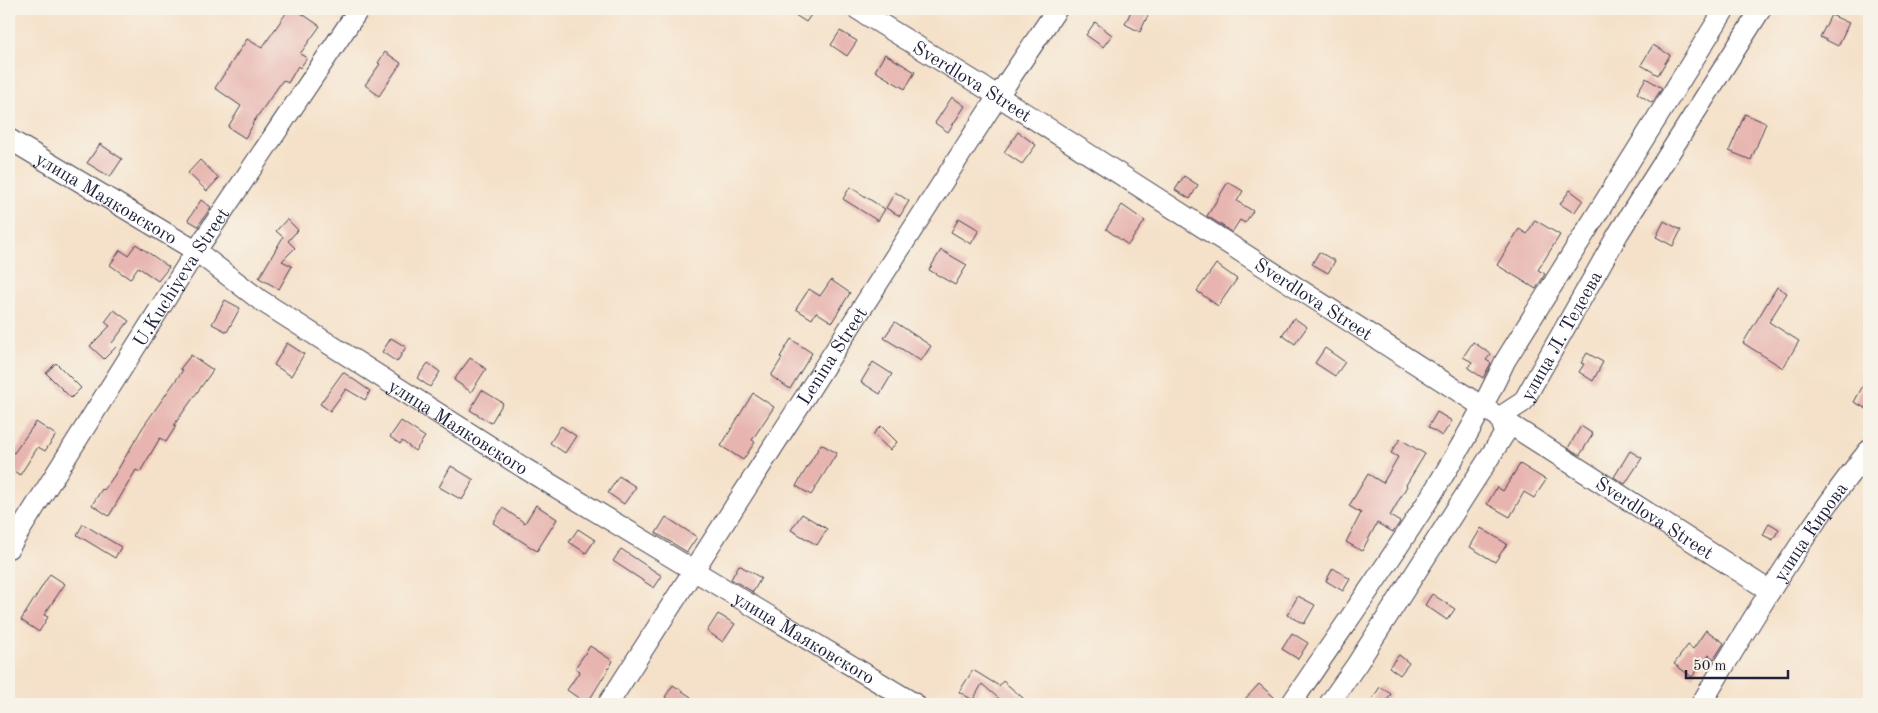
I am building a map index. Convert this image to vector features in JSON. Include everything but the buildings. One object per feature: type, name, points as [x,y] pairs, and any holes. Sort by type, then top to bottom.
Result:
[{"type":"street","name":"U.Kuchiyeva Street","points":[[9,548],[196,251],[359,9]]},
{"type":"street","name":"Sverdlova Street","points":[[857,9],[998,96],[1770,591]]},
{"type":"street","name":"Lenina Street","points":[[608,704],[998,96],[1057,9]]},
{"type":"street","name":"улица Л. Тедеева","points":[[1291,704],[1492,412],[1505,361],[1725,9]]},
{"type":"street","name":"улица Л. Тедеева","points":[[1492,412],[1523,402],[1618,234],[1761,9]]},
{"type":"street","name":"улица Маяковского","points":[[9,139],[196,251],[260,300],[524,468],[915,704]]},
{"type":"street","name":"улица Л. Тедеева","points":[[1329,704],[1357,664],[1505,433],[1492,412]]},
{"type":"street","name":"улица Кирова","points":[[1701,704],[1809,531],[1869,450]]}]
